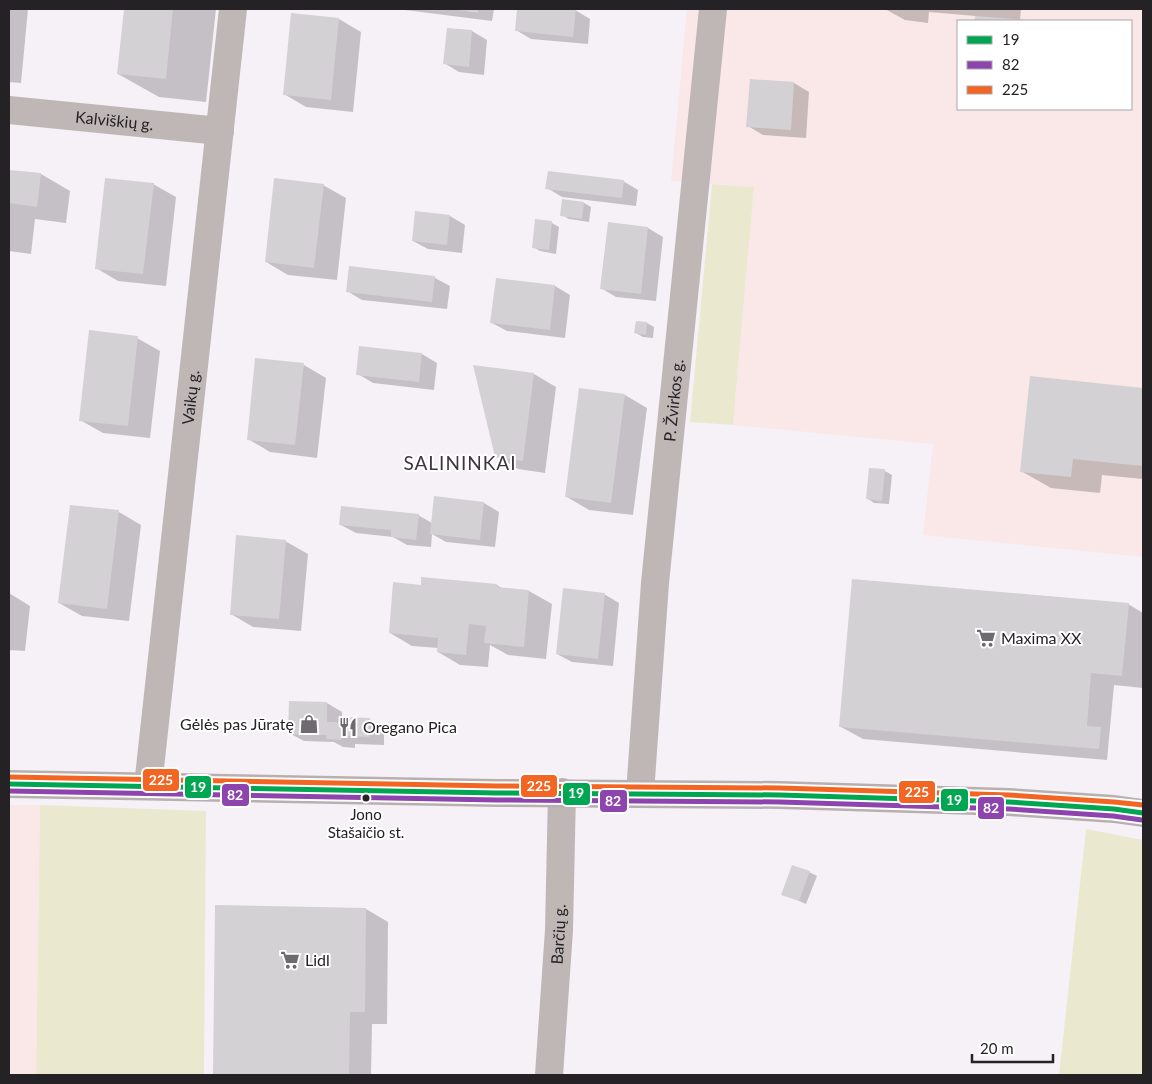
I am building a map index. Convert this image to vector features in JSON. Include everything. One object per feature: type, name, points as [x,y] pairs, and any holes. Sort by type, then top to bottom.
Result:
[{"type":"main road","points":[[9,784],[497,793],[780,795],[1009,802],[1114,809],[1143,813]]},
{"type":"street","name":"Vaikų g.","points":[[148,786],[232,9]]},
{"type":"street","name":"P. Žvirkos g.","points":[[640,794],[653,602],[713,9]]},
{"type":"street","name":"Kalviškių g.","points":[[9,110],[220,131]]},
{"type":"street","name":"Barčių g.","points":[[548,1075],[558,930],[562,792]]},
{"type":"shaded area","points":[[687,9],[1143,9],[1143,557],[923,535],[933,444],[733,425],[754,187],[671,181]]},
{"type":"shaded area","points":[[9,805],[40,805],[36,1075],[9,1075]]},
{"type":"green space","points":[[712,184],[754,187],[733,425],[690,422]]},
{"type":"green space","points":[[40,805],[206,811],[204,1075],[36,1075]]},
{"type":"green space","points":[[1086,829],[1143,840],[1143,1075],[1059,1075]]},
{"type":"building","points":[[124,9],[173,9],[166,79],[117,74]]},
{"type":"building","points":[[453,9],[478,9],[478,13]]},
{"type":"building","points":[[517,9],[576,9],[573,37],[515,31]]},
{"type":"building","points":[[291,13],[339,18],[331,100],[283,95]]},
{"type":"building","points":[[975,16],[1030,20],[974,20]]},
{"type":"building","points":[[447,28],[472,30],[469,67],[443,64]]},
{"type":"building","points":[[750,79],[794,82],[791,130],[746,127]]},
{"type":"building","points":[[9,170],[41,173],[37,207],[9,203]]},
{"type":"building","points":[[548,171],[624,180],[622,198],[545,189]]},
{"type":"building","points":[[105,178],[154,183],[143,274],[95,269]]},
{"type":"building","points":[[274,178],[324,184],[314,268],[265,262]]},
{"type":"building","points":[[562,199],[584,202],[582,219],[560,216]]},
{"type":"building","points":[[415,211],[450,215],[447,245],[412,241]]},
{"type":"building","points":[[535,219],[552,221],[549,250],[532,248]]},
{"type":"building","points":[[608,222],[648,227],[641,294],[600,289]]},
{"type":"building","points":[[349,266],[435,276],[432,302],[346,292]]},
{"type":"building","points":[[496,278],[555,285],[550,330],[490,323]]},
{"type":"building","points":[[636,321],[647,322],[646,335],[634,333]]},
{"type":"building","points":[[89,330],[138,336],[128,426],[79,421]]},
{"type":"building","points":[[359,346],[422,353],[419,382],[356,375]]},
{"type":"building","points":[[255,358],[304,363],[295,445],[247,440]]},
{"type":"building","points":[[473,365],[534,373],[523,461],[495,457]]},
{"type":"building","points":[[1030,376],[1143,388],[1143,466],[1073,459],[1071,477],[1020,472]]},
{"type":"building","points":[[579,388],[625,394],[611,503],[565,497]]},
{"type":"building","points":[[869,468],[885,469],[882,501],[866,499]]},
{"type":"building","points":[[434,496],[484,502],[480,540],[430,534]]},
{"type":"building","points":[[70,505],[119,510],[107,609],[58,603]]},
{"type":"building","points":[[341,506],[419,514],[416,540],[391,537],[391,530],[339,525]]},
{"type":"building","points":[[236,535],[286,540],[279,619],[230,615]]},
{"type":"building","points":[[421,577],[497,584],[497,587],[529,590],[524,647],[484,643],[486,626],[469,624],[466,655],[437,652],[438,638],[389,633],[393,582],[421,585]]},
{"type":"building","name":"Maxima XX","points":[[852,579],[1129,603],[1122,676],[1091,673],[1087,726],[1101,727],[1099,749],[839,727]]},
{"type":"building","points":[[563,588],[605,593],[598,659],[556,654]]},
{"type":"building","points":[[289,701],[327,702],[327,722],[341,722],[341,717],[370,718],[369,737],[341,736],[341,740],[326,739],[327,735],[288,734]]},
{"type":"building","points":[[792,865],[810,871],[799,901],[781,895]]},
{"type":"building","name":"Lidl","points":[[215,905],[366,908],[365,1012],[350,1012],[349,1075],[213,1075]]},
{"type":"transit line","name":"225","points":[[9,777],[497,786],[780,788],[1009,795],[1143,805]]},
{"type":"transit line","name":"19","points":[[9,784],[497,793],[780,795],[1009,802],[1114,809],[1143,813]]},
{"type":"transit line","name":"82","points":[[9,791],[497,800],[780,802],[1009,809],[1113,816],[1142,820]]},
{"type":"place","name":"Maxima XX","points":[[986,638]]},
{"type":"place","name":"Gėlės pas Jūratę","points":[[309,724]]},
{"type":"place","name":"Oregano Pica","points":[[348,727]]},
{"type":"place","name":"Jono Stašaičio st.","points":[[366,798]]},
{"type":"place","name":"Lidl","points":[[290,960]]},
{"type":"district","name":"SALININKAI","points":[[460,463]]}]
